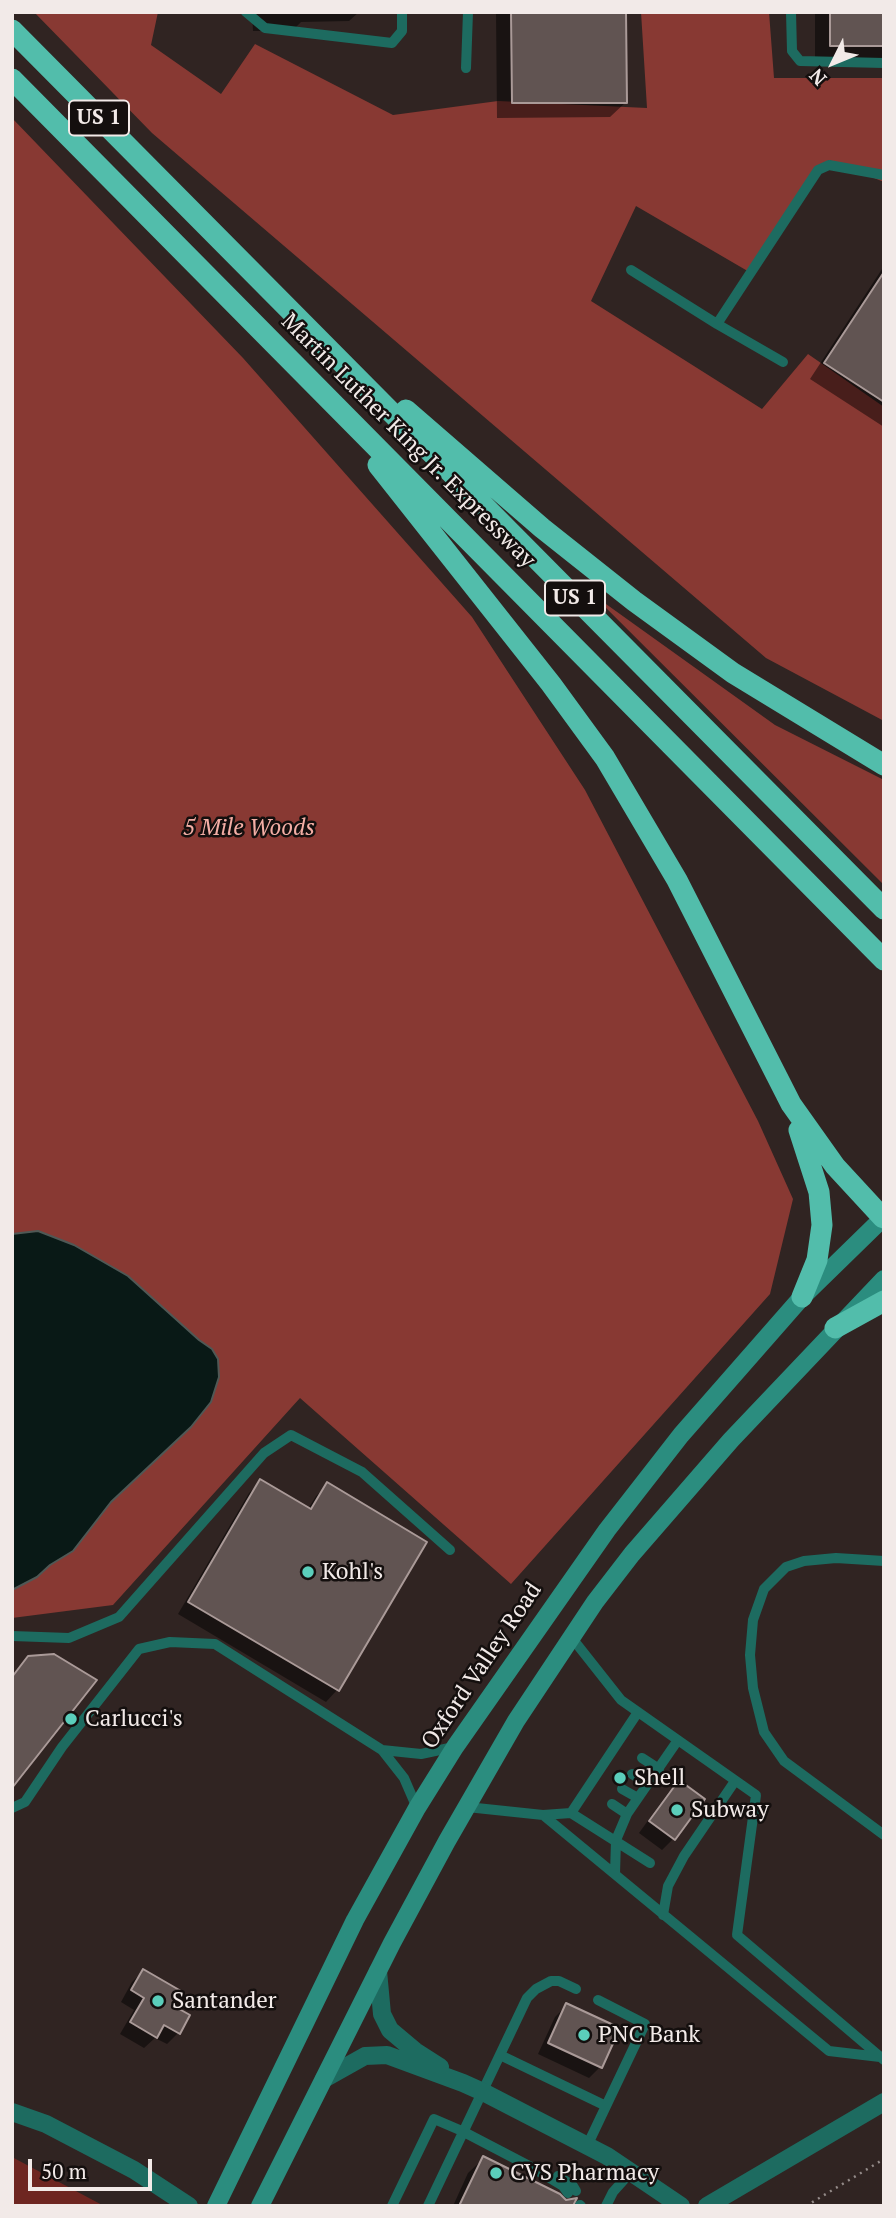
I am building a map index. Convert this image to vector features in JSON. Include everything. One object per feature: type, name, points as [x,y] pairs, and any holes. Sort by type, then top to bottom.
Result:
[{"type":"highway","name":"Martin Luther King Jr. Expressway","points":[[12,30],[884,909]]},
{"type":"highway","name":"Martin Luther King Jr. Expressway","points":[[12,79],[884,960]]},
{"type":"highway","points":[[265,286],[590,568],[733,673],[884,765]]},
{"type":"highway","points":[[311,381],[536,665],[605,758],[677,880],[791,1104],[835,1166],[883,1218]]},
{"type":"highway","points":[[791,1104],[822,1208],[817,1260],[802,1297]]},
{"type":"highway","points":[[835,1328],[884,1301]]},
{"type":"main road","name":"Oxford Valley Road","points":[[216,2206],[355,1920],[454,1747],[570,1580],[643,1482],[720,1388],[802,1297],[883,1218]]},
{"type":"main road","points":[[260,2206],[378,1971],[467,1807],[516,1721],[572,1637],[610,1583],[672,1506],[835,1328],[884,1279]]},
{"type":"street","points":[[378,1971],[382,2014],[390,2030],[415,2051],[463,2082],[607,2156],[681,2206]]},
{"type":"street","points":[[324,2079],[365,2056],[387,2055],[463,2082]]},
{"type":"street","points":[[707,2206],[884,2102]]},
{"type":"street","points":[[12,2112],[46,2124],[123,2164],[189,2206]]},
{"type":"lane","points":[[246,12],[265,28],[393,43],[402,31],[402,12]]},
{"type":"lane","points":[[467,68],[468,12]]},
{"type":"lane","points":[[791,12],[792,51],[800,61],[884,63]]},
{"type":"lane","points":[[717,324],[818,170],[829,164],[884,174]]},
{"type":"lane","points":[[631,270],[783,362]]},
{"type":"lane","points":[[12,1636],[68,1638],[119,1617],[264,1453],[291,1435],[362,1472],[450,1550]]},
{"type":"lane","points":[[884,1561],[836,1558],[804,1561],[786,1567],[764,1589],[753,1620],[750,1655],[753,1688],[764,1732],[783,1761],[884,1835]]},
{"type":"lane","points":[[572,1637],[621,1700],[756,1795],[737,1935],[882,2058]]},
{"type":"lane","points":[[12,1808],[25,1802],[62,1747],[139,1649],[170,1642],[215,1644],[382,1750],[404,1778],[417,1808]]},
{"type":"lane","points":[[571,1813],[638,1712]]},
{"type":"lane","points":[[615,1874],[616,1840],[627,1814],[678,1740]]},
{"type":"lane","points":[[618,1742],[627,1748]]},
{"type":"lane","points":[[382,1750],[421,1754],[454,1747]]},
{"type":"lane","points":[[607,1758],[618,1765]]},
{"type":"lane","points":[[642,1758],[659,1769]]},
{"type":"lane","points":[[597,1773],[608,1780]]},
{"type":"lane","points":[[632,1774],[648,1784]]},
{"type":"lane","points":[[663,1915],[668,1886],[678,1866],[735,1781]]},
{"type":"lane","points":[[587,1788],[597,1795]]},
{"type":"lane","points":[[622,1789],[638,1798]]},
{"type":"lane","points":[[612,1804],[627,1814]]},
{"type":"lane","points":[[467,1807],[543,1815],[571,1813],[650,1863]]},
{"type":"lane","points":[[543,1815],[829,2051],[882,2058]]},
{"type":"lane","points":[[428,2206],[527,1998],[536,1989],[551,1981],[559,1981],[576,1989]]},
{"type":"lane","points":[[587,2146],[645,2024],[598,2000]]},
{"type":"lane","points":[[500,2055],[606,2106]]},
{"type":"lane","points":[[392,2206],[434,2119],[533,2168],[572,2192]]},
{"type":"lane","points":[[606,2206],[613,2192],[631,2172]]},
{"type":"path","points":[[806,2206],[884,2160]]},
{"type":"shaded area","points":[[38,1231],[74,1245],[128,1276],[212,1349],[218,1359],[219,1377],[211,1402],[191,1427],[111,1502],[73,1551],[50,1565],[37,1577],[12,1590],[12,1234]]},
{"type":"shaded area","points":[[12,2157],[104,2206],[12,2206]]},
{"type":"green space","points":[[34,12],[158,12],[151,45],[221,94],[255,44],[393,115],[498,101],[647,108],[641,12],[769,12],[774,78],[884,78],[884,182],[829,160],[751,273],[636,206],[591,301],[762,409],[808,354],[884,407],[884,721],[766,658],[152,133]]},
{"type":"green space","name":"5 Mile Woods","points":[[12,118],[243,358],[472,617],[585,790],[758,1121],[793,1199],[770,1294],[511,1584],[300,1398],[113,1605],[12,1618]]},
{"type":"green space","points":[[592,594],[775,725],[884,780],[884,885]]},
{"type":"building","points":[[511,12],[626,12],[627,103],[512,103]]},
{"type":"building","points":[[830,12],[884,12],[884,46],[830,46]]},
{"type":"building","points":[[884,272],[884,402],[824,363]]},
{"type":"building","name":"Kohl's","points":[[260,1479],[311,1509],[327,1482],[427,1542],[339,1691],[188,1602]]},
{"type":"building","points":[[54,1654],[97,1680],[12,1788],[12,1677],[28,1656]]},
{"type":"building","name":"Subway","points":[[679,1780],[705,1799],[675,1840],[649,1821]]},
{"type":"building","name":"Santander","points":[[143,1969],[181,1991],[172,2005],[190,2015],[180,2034],[164,2025],[157,2038],[130,2022],[144,1998],[131,1990]]},
{"type":"building","name":"PNC Bank","points":[[566,2003],[620,2028],[602,2068],[548,2043]]},
{"type":"building","name":"CVS Pharmacy","points":[[483,2156],[560,2194],[566,2200],[577,2198],[573,2206],[459,2206]]},
{"type":"place","name":"Kohl's","points":[[308,1572]]},
{"type":"place","name":"Carlucci's","points":[[71,1719]]},
{"type":"place","name":"Shell","points":[[620,1778]]},
{"type":"place","name":"Subway","points":[[677,1810]]},
{"type":"place","name":"Santander","points":[[158,2001]]},
{"type":"place","name":"PNC Bank","points":[[584,2035]]},
{"type":"place","name":"CVS Pharmacy","points":[[496,2173]]}]
